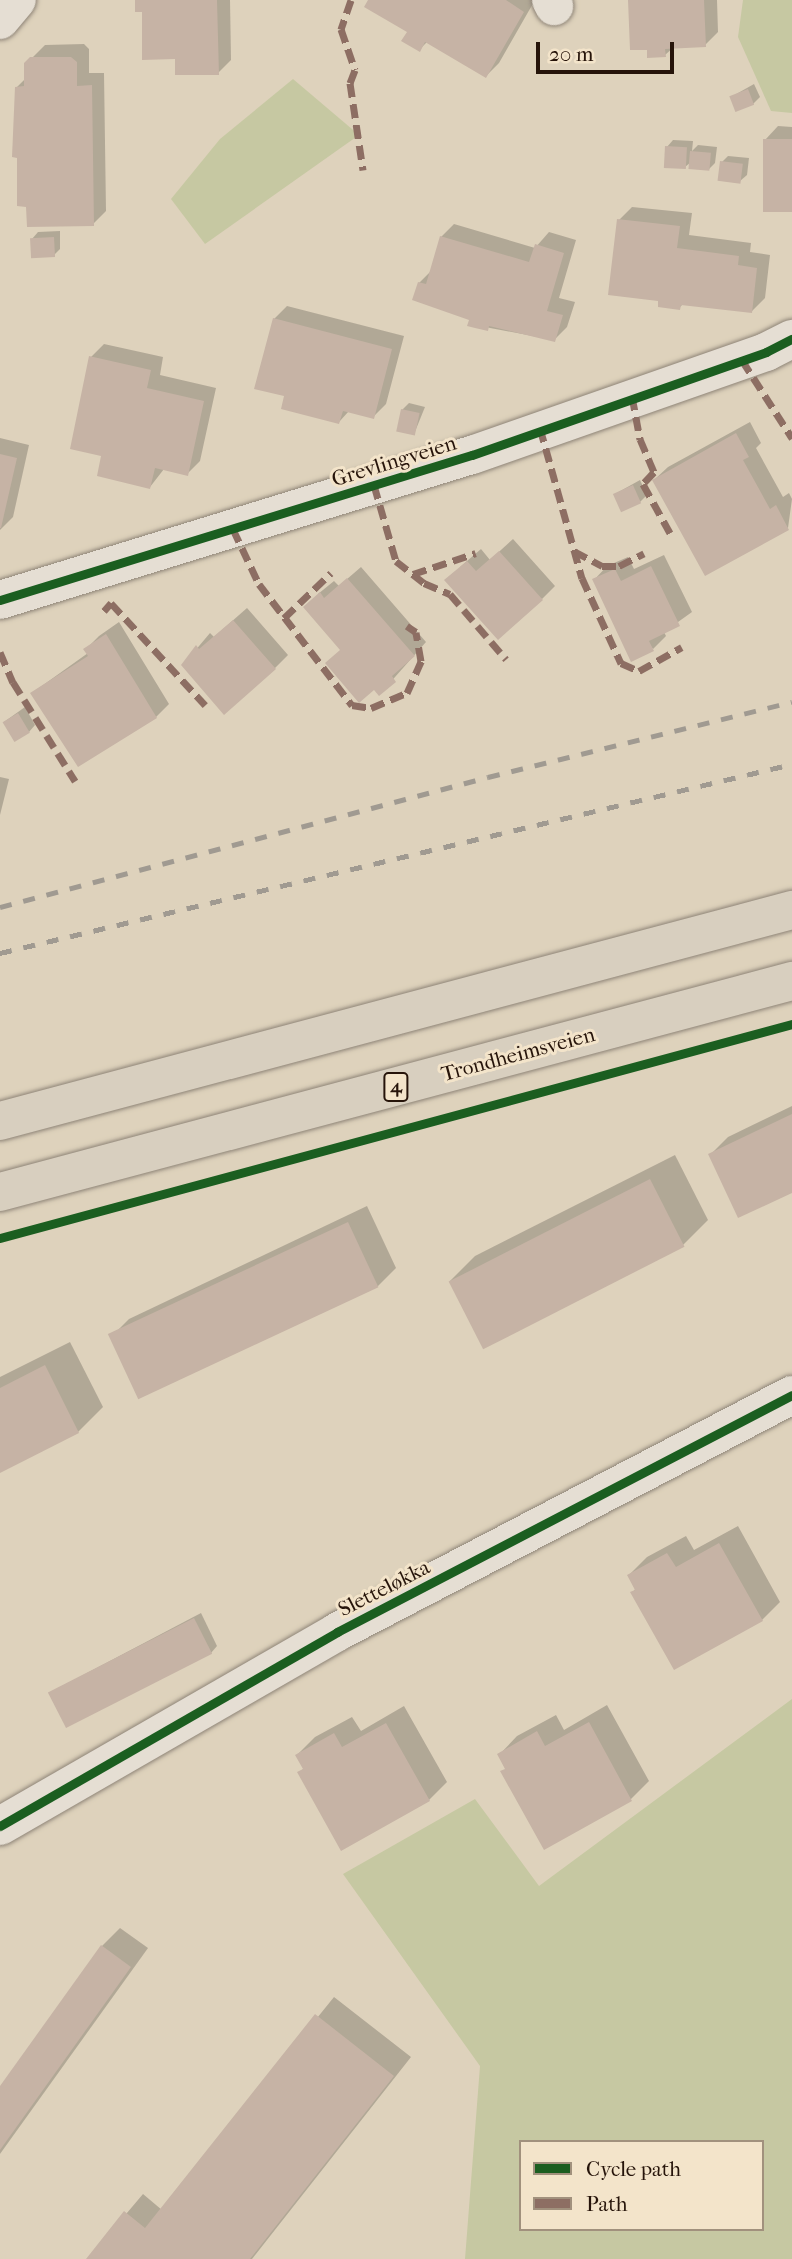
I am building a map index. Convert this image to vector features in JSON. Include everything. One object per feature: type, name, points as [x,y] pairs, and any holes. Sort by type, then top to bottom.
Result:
[{"type":"highway","points":[[0,1121],[792,910]]},
{"type":"highway","name":"Trondheimsveien","points":[[0,1192],[792,981]]},
{"type":"street","points":[[0,20],[18,0]]},
{"type":"street","name":"Grevlingveien","points":[[0,600],[472,455],[575,415],[766,352],[792,339]]},
{"type":"street","name":"Sletteløkka","points":[[0,1826],[337,1632],[792,1395]]},
{"type":"green space","points":[[743,0],[792,0],[792,113],[771,111],[738,37]]},
{"type":"green space","points":[[293,79],[359,135],[205,244],[171,199],[220,139]]},
{"type":"green space","points":[[792,1699],[792,2259],[465,2259],[480,2066],[343,1874],[475,1799],[539,1886]]},
{"type":"building","points":[[135,0],[217,0],[219,75],[175,75],[175,59],[142,60],[142,12],[135,12]]},
{"type":"building","points":[[368,0],[506,0],[524,12],[486,78],[425,42],[420,52],[401,41],[407,32],[364,7]]},
{"type":"building","points":[[628,0],[704,0],[706,47],[665,49],[666,57],[647,58],[647,50],[630,50]]},
{"type":"building","points":[[30,57],[71,57],[77,62],[77,86],[92,85],[94,226],[27,227],[26,207],[17,206],[17,158],[12,157],[15,87],[24,86],[24,63]]},
{"type":"building","points":[[748,89],[754,105],[735,112],[729,96]]},
{"type":"building","points":[[763,139],[792,139],[792,212],[763,212]]},
{"type":"building","points":[[665,146],[687,147],[686,169],[664,168]]},
{"type":"building","points":[[690,151],[711,153],[709,171],[688,169]]},
{"type":"building","points":[[720,161],[743,164],[740,184],[718,181]]},
{"type":"building","points":[[617,219],[680,226],[677,248],[739,256],[738,265],[757,268],[752,313],[681,305],[680,310],[658,307],[658,301],[608,295]]},
{"type":"building","points":[[440,236],[529,262],[535,244],[564,253],[547,311],[563,315],[555,342],[489,326],[488,331],[467,326],[469,320],[412,300],[418,282],[426,284]]},
{"type":"building","points":[[54,237],[55,257],[31,258],[30,238]]},
{"type":"building","points":[[273,318],[392,349],[374,419],[343,411],[339,424],[281,409],[284,396],[254,389]]},
{"type":"building","points":[[89,356],[151,370],[147,388],[204,401],[188,476],[155,468],[150,489],[97,476],[101,456],[70,449]]},
{"type":"building","points":[[401,409],[420,413],[415,435],[396,431]]},
{"type":"building","points":[[736,433],[749,457],[743,460],[770,509],[776,505],[789,530],[705,576],[652,480]]},
{"type":"building","points":[[0,454],[17,458],[1,528],[0,528]]},
{"type":"building","points":[[633,485],[641,503],[621,512],[613,494]]},
{"type":"building","points":[[499,551],[543,600],[498,640],[444,580],[467,561],[476,571]]},
{"type":"building","points":[[651,566],[680,626],[649,641],[654,651],[631,662],[592,579],[615,569],[621,581]]},
{"type":"building","points":[[347,578],[415,656],[392,676],[396,682],[379,696],[374,690],[359,703],[325,663],[340,650],[303,607],[320,592],[324,598]]},
{"type":"building","points":[[233,620],[276,669],[224,715],[181,665],[196,645],[199,649]]},
{"type":"building","points":[[106,634],[157,718],[78,767],[30,693],[88,656],[83,649]]},
{"type":"building","points":[[18,713],[30,733],[14,742],[3,722]]},
{"type":"building","points":[[792,1114],[792,1193],[738,1218],[708,1154]]},
{"type":"building","points":[[650,1179],[685,1247],[483,1349],[449,1282]]},
{"type":"building","points":[[348,1222],[378,1287],[138,1399],[108,1334]]},
{"type":"building","points":[[45,1365],[79,1433],[0,1473],[0,1388]]},
{"type":"building","points":[[719,1543],[763,1621],[674,1670],[630,1592],[635,1590],[627,1575],[667,1553],[676,1567]]},
{"type":"building","points":[[194,1618],[212,1654],[66,1728],[48,1692]]},
{"type":"building","points":[[589,1722],[632,1801],[544,1850],[500,1771],[505,1769],[497,1754],[537,1731],[545,1746]]},
{"type":"building","points":[[386,1723],[430,1801],[341,1851],[297,1772],[303,1769],[295,1755],[334,1733],[342,1747]]},
{"type":"building","points":[[101,1945],[131,1967],[0,2150],[0,2086]]},
{"type":"building","points":[[315,2014],[394,2076],[250,2259],[86,2259],[124,2211],[145,2228]]},
{"type":"railway","points":[[0,907],[488,777],[792,702]]},
{"type":"railway","points":[[0,953],[792,764]]},
{"type":"marked path","points":[[351,0],[341,29],[355,70],[350,83],[363,170]]},
{"type":"marked path","points":[[742,360],[792,438]]},
{"type":"marked path","points":[[632,396],[640,439],[654,472],[643,484],[670,533]]},
{"type":"marked path","points":[[540,428],[582,578],[621,663],[639,671],[682,647]]},
{"type":"marked path","points":[[374,485],[396,561],[424,583],[450,594],[506,659]]},
{"type":"marked path","points":[[233,529],[259,584],[352,705],[371,708],[407,693],[421,661],[416,632],[407,626]]},
{"type":"marked path","points":[[574,551],[602,566],[619,566],[644,553]]},
{"type":"marked path","points":[[413,574],[476,553]]},
{"type":"marked path","points":[[284,618],[331,573]]},
{"type":"marked path","points":[[104,611],[111,603],[205,705]]},
{"type":"marked path","points":[[0,652],[13,682],[75,781]]},
{"type":"cycle path","points":[[0,600],[472,455],[766,352],[792,339]]},
{"type":"cycle path","points":[[0,1238],[792,1024]]},
{"type":"cycle path","points":[[0,1826],[337,1632],[792,1395]]}]
